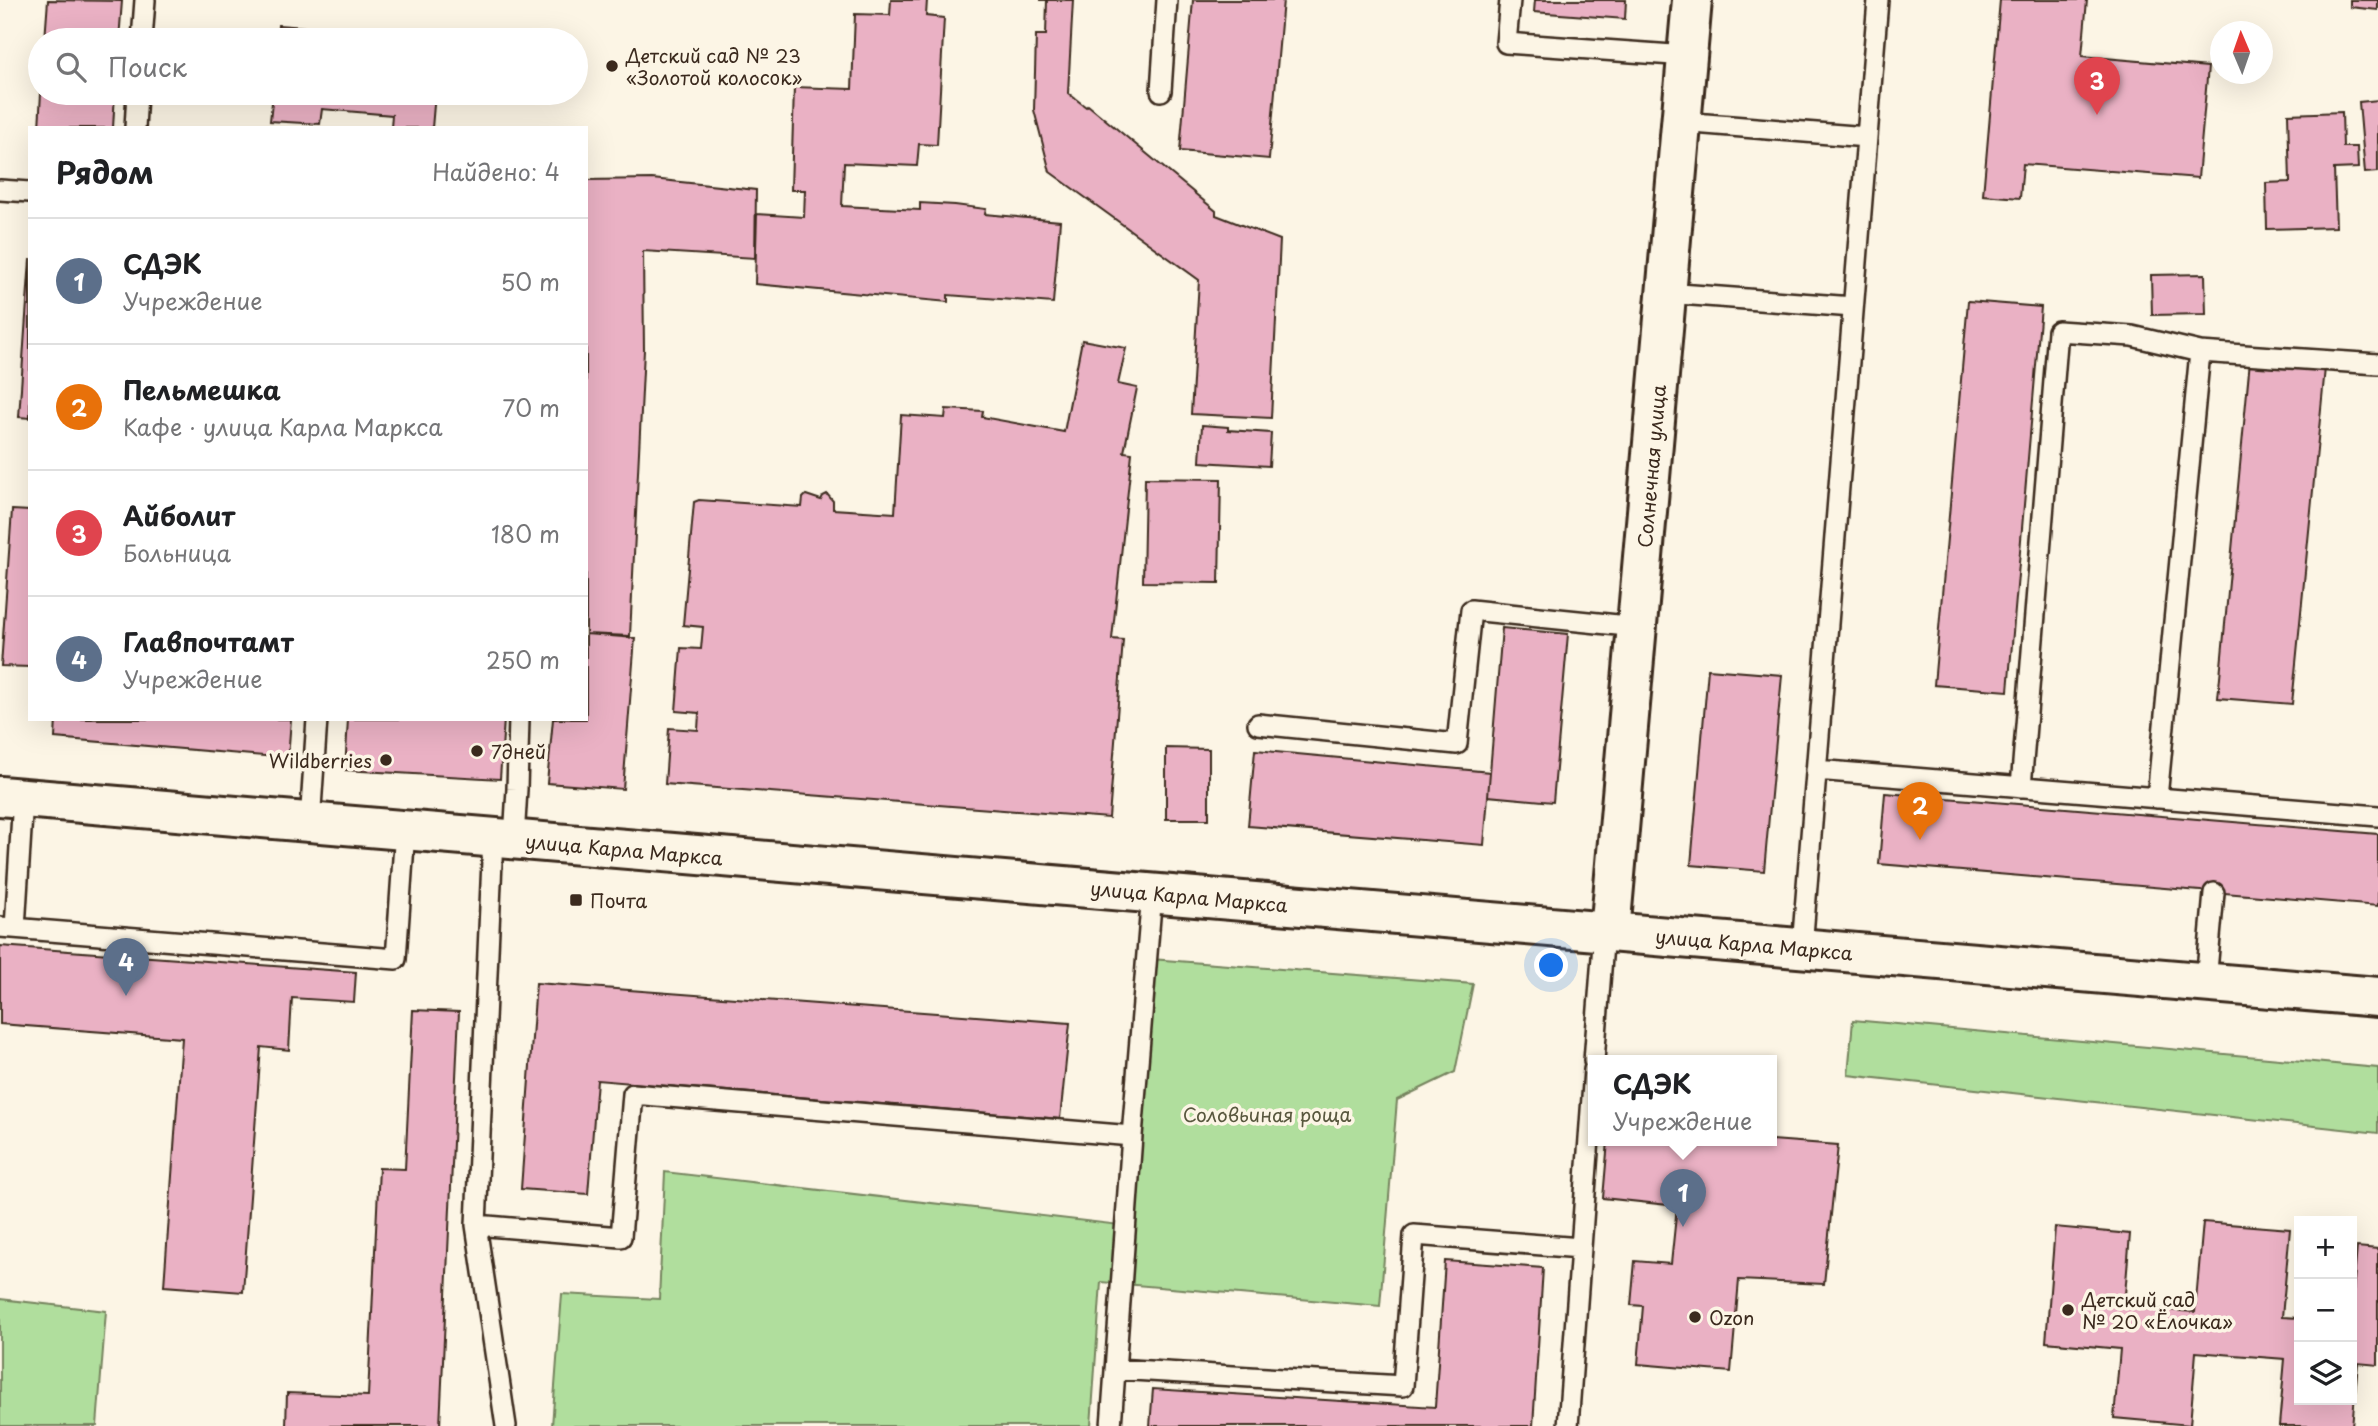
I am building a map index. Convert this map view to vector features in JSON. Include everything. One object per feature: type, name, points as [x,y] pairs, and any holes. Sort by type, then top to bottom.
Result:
[{"type":"street","name":"Солнечная улица","points":[[1607,931],[1637,627],[1692,0]]},
{"type":"street","name":"улица Карла Маркса","points":[[11,797],[2378,997]]},
{"type":"lane","points":[[143,28],[145,0]]},
{"type":"lane","points":[[1161,91],[1167,0]]},
{"type":"lane","points":[[1510,0],[1506,43],[1687,56]]},
{"type":"lane","points":[[1802,948],[1878,0]]},
{"type":"lane","points":[[135,126],[137,105]]},
{"type":"lane","points":[[1681,122],[1867,137]]},
{"type":"lane","points":[[0,190],[28,192]]},
{"type":"lane","points":[[1666,293],[1853,307]]},
{"type":"lane","points":[[2021,787],[2058,331],[2133,336],[2200,352],[2378,364]]},
{"type":"lane","points":[[2157,798],[2200,352]]},
{"type":"lane","points":[[1258,723],[1457,744],[1471,610],[1637,627]]},
{"type":"lane","points":[[310,823],[317,721]]},
{"type":"lane","points":[[506,1426],[476,1224],[503,838],[517,789],[519,721]]},
{"type":"lane","points":[[1816,771],[2157,798],[2221,812],[2378,816]]},
{"type":"lane","points":[[11,797],[7,928],[396,958],[405,830]]},
{"type":"lane","points":[[2206,982],[2214,892]]},
{"type":"lane","points":[[1111,1426],[1152,893]]},
{"type":"lane","points":[[1595,1055],[1607,931]]},
{"type":"lane","points":[[476,1224],[621,1237],[633,1094],[1132,1136]]},
{"type":"lane","points":[[1568,1426],[1588,1146]]},
{"type":"lane","points":[[1115,1369],[1403,1386],[1414,1235],[1581,1248]]},
{"type":"green space","name":"Соловьиная роща","points":[[1151,959],[1473,984],[1455,1072],[1397,1100],[1380,1306],[1101,1282],[1091,1426],[552,1426],[562,1294],[659,1299],[665,1172],[1128,1226]]},
{"type":"green space","points":[[1853,1020],[2378,1068],[2378,1133],[1848,1075]]},
{"type":"green space","points":[[0,1299],[106,1311],[97,1426],[0,1426]]},
{"type":"building","points":[[48,0],[122,1],[120,28],[46,28]]},
{"type":"building","points":[[891,0],[927,0],[926,16],[944,18],[937,145],[919,144],[917,166],[844,163],[842,206],[920,210],[920,203],[955,205],[986,209],[985,214],[1060,221],[1053,303],[948,295],[948,302],[755,284],[757,214],[804,217],[805,190],[791,190],[794,87],[852,89],[855,14],[890,15]]},
{"type":"building","points":[[1047,0],[1073,0],[1068,93],[1086,107],[1088,105],[1216,211],[1216,215],[1280,240],[1271,418],[1191,414],[1199,280],[1050,172],[1034,110],[1036,35],[1046,35]]},
{"type":"building","points":[[1193,0],[1283,0],[1269,159],[1180,151]]},
{"type":"building","points":[[1535,0],[1626,0],[1625,19],[1534,12]]},
{"type":"building","points":[[2000,0],[2087,0],[2082,56],[2208,67],[2198,178],[2023,164],[2020,198],[1983,195]]},
{"type":"building","points":[[2350,0],[2378,0],[2378,10],[2350,7]]},
{"type":"building","points":[[278,25],[318,28],[278,28]]},
{"type":"building","points":[[2378,100],[2378,172],[2365,173],[2359,102]]},
{"type":"building","points":[[40,105],[114,105],[113,126],[39,126]]},
{"type":"building","points":[[272,105],[434,105],[432,126],[391,126],[392,115],[322,109],[320,124],[270,121]]},
{"type":"building","points":[[2342,112],[2343,147],[2357,147],[2358,168],[2334,169],[2336,227],[2267,229],[2266,183],[2290,182],[2288,114]]},
{"type":"building","points":[[652,179],[756,190],[755,258],[643,251],[644,350],[630,636],[588,634],[588,180]]},
{"type":"building","points":[[2205,274],[2206,314],[2152,315],[2151,275]]},
{"type":"building","points":[[28,288],[28,418],[19,417]]},
{"type":"building","points":[[1968,301],[2041,307],[2008,691],[1934,685]]},
{"type":"building","points":[[1082,340],[1126,348],[1118,384],[1137,388],[1124,452],[1132,453],[1112,639],[1123,640],[1109,818],[665,784],[669,728],[698,730],[699,713],[676,711],[681,648],[701,649],[703,627],[683,625],[694,502],[699,500],[802,507],[806,495],[821,500],[827,494],[833,501],[833,509],[895,513],[901,415],[945,418],[946,409],[983,411],[982,417],[1064,432]]},
{"type":"building","points":[[2250,360],[2325,368],[2292,704],[2218,698]]},
{"type":"building","points":[[1202,425],[1271,433],[1269,466],[1200,462]]},
{"type":"building","points":[[1145,478],[1221,479],[1219,583],[1143,582]]},
{"type":"building","points":[[12,510],[28,511],[28,667],[1,666]]},
{"type":"building","points":[[1502,628],[1568,634],[1553,802],[1488,796]]},
{"type":"building","points":[[588,634],[635,638],[623,789],[547,783],[553,721],[588,721]]},
{"type":"building","points":[[1708,669],[1782,675],[1764,871],[1691,865]]},
{"type":"building","points":[[56,721],[291,721],[288,758],[55,738]]},
{"type":"building","points":[[348,721],[504,721],[500,779],[345,770]]},
{"type":"building","points":[[1166,748],[1209,749],[1209,819],[1166,819]]},
{"type":"building","points":[[1255,750],[1490,772],[1484,845],[1248,826]]},
{"type":"building","points":[[1885,793],[2378,834],[2378,906],[1879,864]]},
{"type":"building","points":[[0,946],[356,972],[354,1002],[292,998],[289,1050],[261,1047],[243,1292],[164,1286],[182,1038],[0,1024]]},
{"type":"building","points":[[536,983],[1070,1023],[1060,1119],[597,1080],[588,1194],[521,1189]]},
{"type":"building","points":[[413,1010],[459,1012],[440,1426],[286,1426],[287,1393],[368,1396],[379,1168],[405,1169]]},
{"type":"building","points":[[1777,1140],[1838,1145],[1824,1284],[1739,1280],[1731,1372],[1638,1364],[1643,1306],[1631,1305],[1635,1261],[1671,1264],[1677,1206],[1603,1198],[1608,1146],[1777,1146]]},
{"type":"building","points":[[2203,1222],[2290,1229],[2282,1317],[2294,1318],[2294,1405],[2354,1405],[2352,1426],[2279,1426],[2285,1359],[2196,1352],[2190,1425],[2114,1418],[2120,1349],[2046,1342],[2055,1227],[2130,1234],[2124,1307],[2195,1312]]},
{"type":"building","points":[[2357,1247],[2378,1249],[2378,1365],[2358,1363],[2357,1374]]},
{"type":"building","points":[[1445,1261],[1543,1268],[1533,1426],[1150,1426],[1153,1389],[1435,1407]]},
{"type":"place","name":"Детский сад № 23 «Золотой колосок»","points":[[612,66]]},
{"type":"place","name":"Айболит","points":[[2097,115]]},
{"type":"place","name":"7дней","points":[[477,751]]},
{"type":"place","name":"Wildberries","points":[[386,760]]},
{"type":"place","name":"Пельмешка","points":[[1920,840]]},
{"type":"place","name":"Почта","points":[[576,900]]},
{"type":"place","name":"Главпочтамт","points":[[126,996]]},
{"type":"place","name":"СДЭК","points":[[1683,1227]]},
{"type":"place","name":"Детский сад № 20 «Ёлочка»","points":[[2068,1310]]},
{"type":"place","name":"Ozon","points":[[1695,1317]]}]
